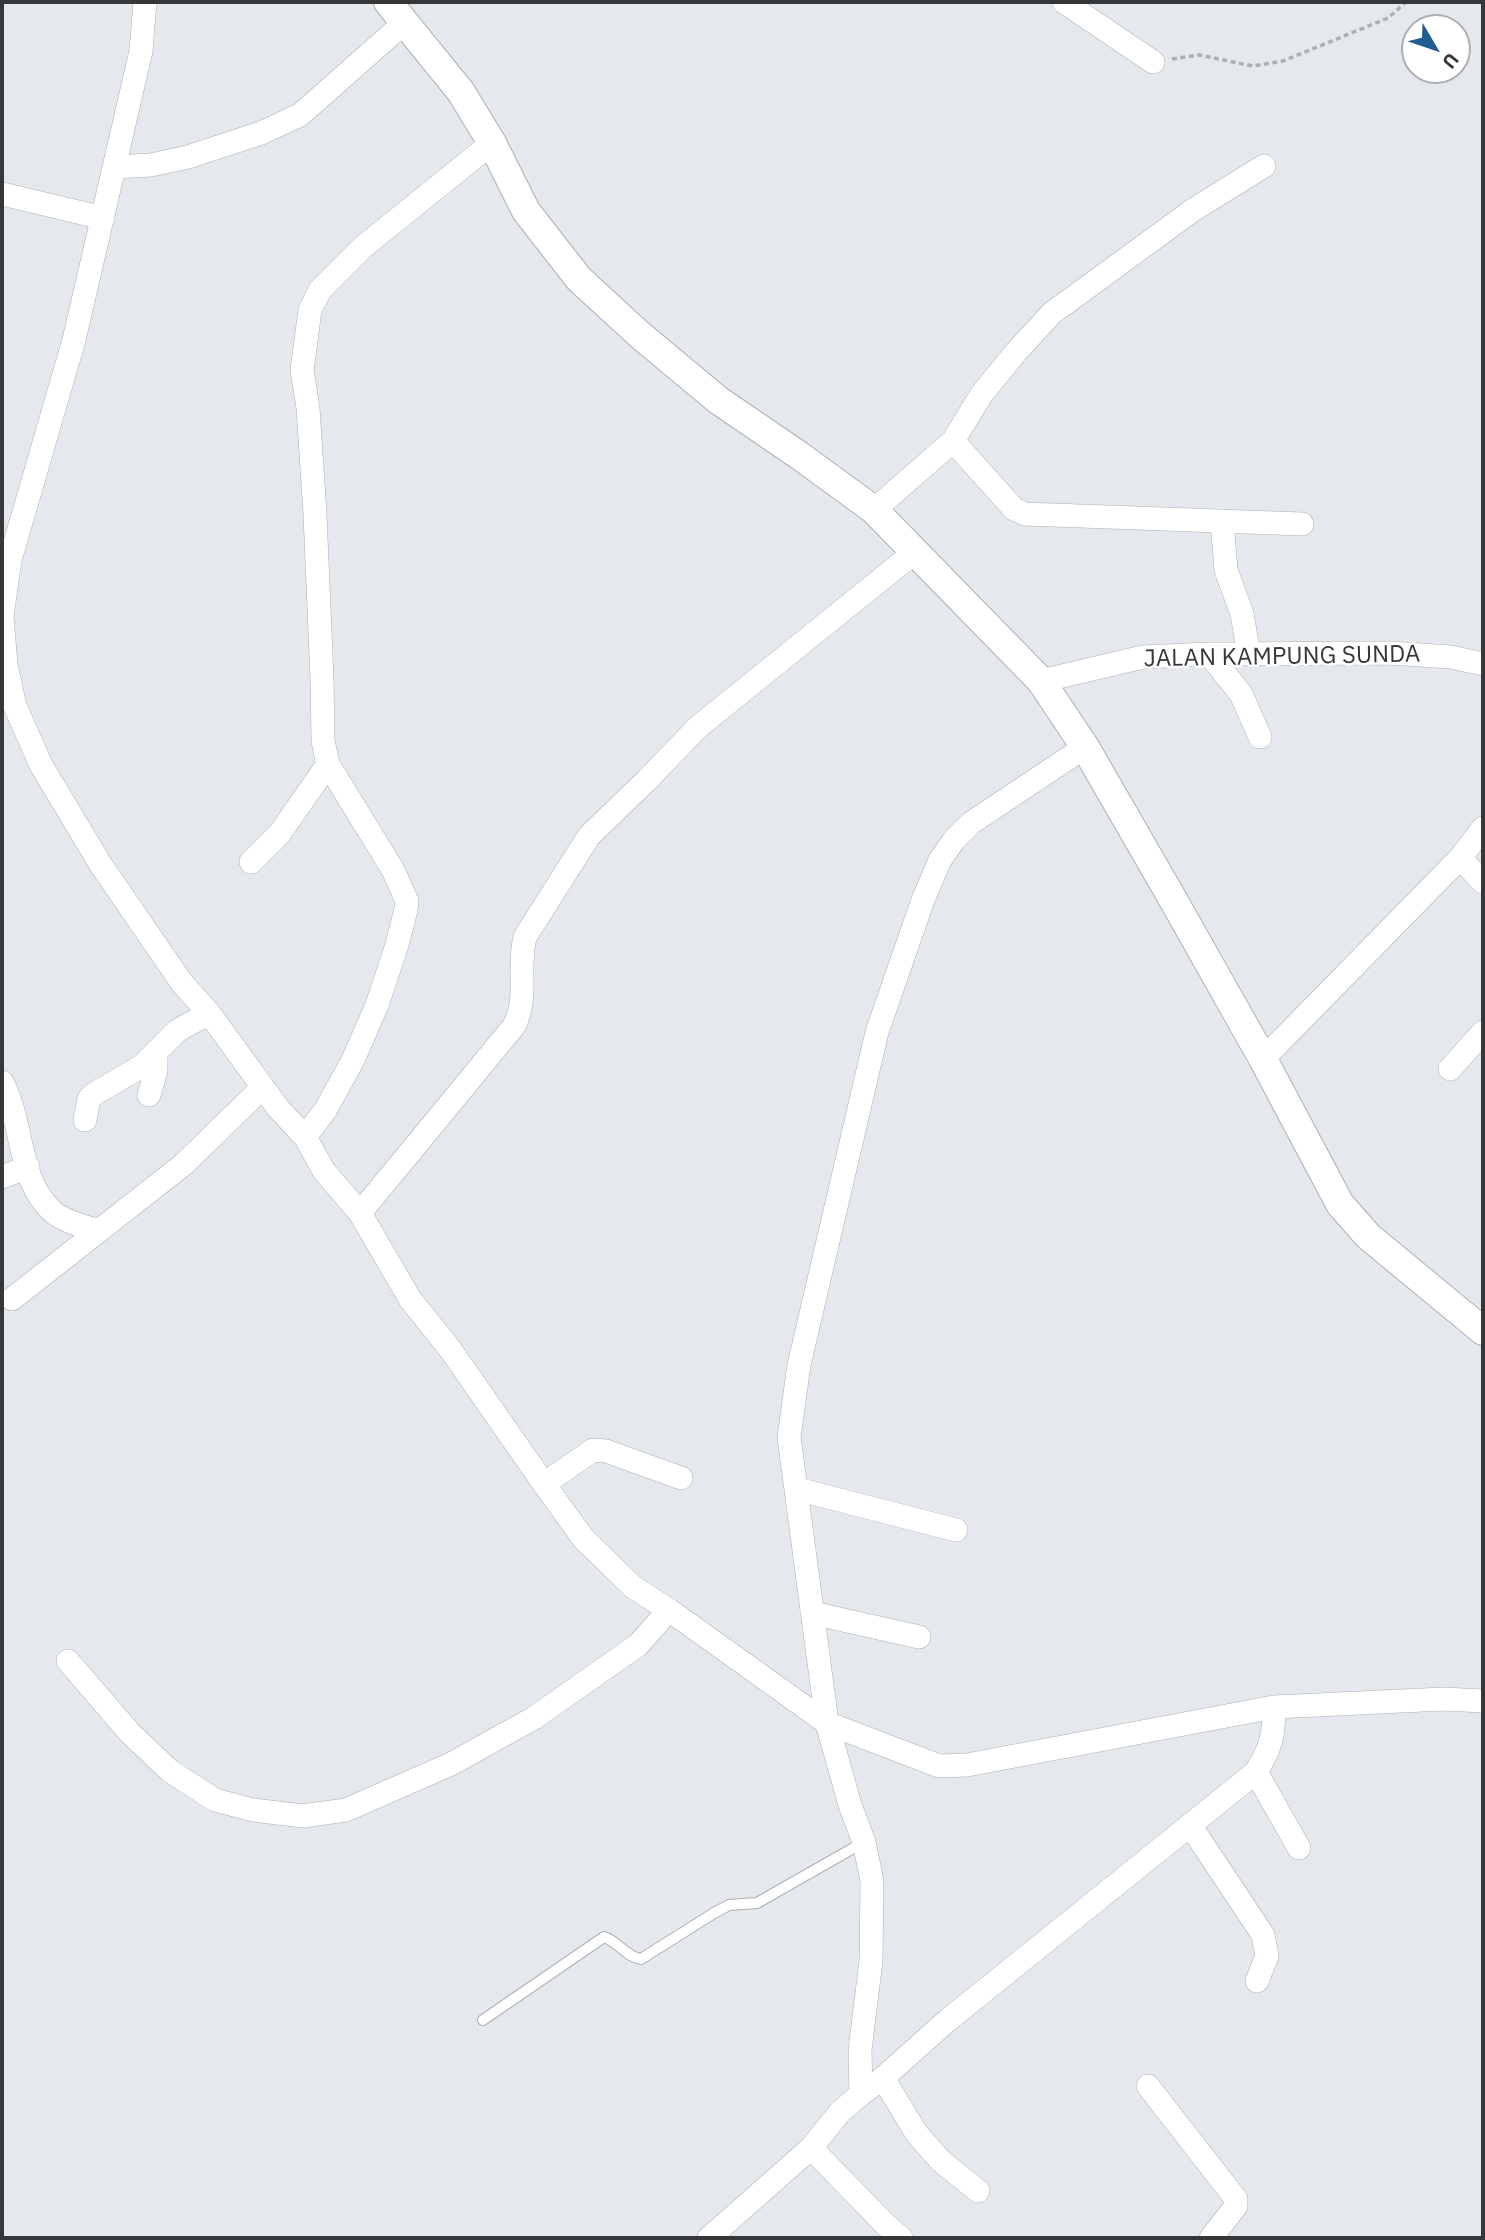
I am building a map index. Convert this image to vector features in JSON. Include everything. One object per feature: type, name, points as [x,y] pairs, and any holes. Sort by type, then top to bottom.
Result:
[{"type":"street","points":[[145,2],[141,51],[74,340],[10,560],[2,616],[6,689],[41,765],[155,946],[209,1013],[278,1108],[305,1137],[324,1171],[360,1213],[410,1299],[450,1349],[583,1538],[633,1587],[827,1723],[939,1766],[967,1765],[1273,1707],[1444,1699],[1483,1701]]},
{"type":"street","points":[[1064,2],[1153,62]]},
{"type":"street","points":[[115,167],[151,165],[188,157],[261,133],[300,115],[396,12],[461,92],[492,142],[526,211],[579,279],[639,335],[718,400],[874,510],[1041,681],[1085,747],[1263,1059],[1339,1204],[1368,1236],[1483,1331]]},
{"type":"street","points":[[305,1137],[326,1109],[353,1060],[392,959],[407,901],[393,870],[328,764],[323,741],[315,514],[308,408],[302,370],[310,310],[320,290],[363,247],[492,142]]},
{"type":"street","points":[[874,510],[953,441],[981,395],[1052,313],[1194,210],[1264,166]]},
{"type":"street","points":[[2,194],[103,218]]},
{"type":"street","points":[[953,441],[1014,509],[1025,514],[1302,524]]},
{"type":"street","points":[[1222,521],[1226,570],[1242,614],[1249,655]]},
{"type":"street","points":[[360,1213],[514,1027],[521,1013],[521,951],[524,937],[589,836],[698,727],[915,552]]},
{"type":"street","points":[[1209,653],[1241,694],[1260,737]]},
{"type":"street","name":"JALAN KAMPUNG SUNDA","points":[[1041,681],[1143,657],[1209,653],[1390,653],[1451,657],[1483,664]]},
{"type":"street","points":[[861,2094],[860,2050],[871,1961],[872,1881],[864,1842],[850,1805],[827,1723],[811,1613],[789,1437],[799,1365],[877,1032],[923,900],[940,860],[954,840],[971,823],[1085,747]]},
{"type":"street","points":[[251,862],[280,833],[328,764]]},
{"type":"street","points":[[1263,1059],[1461,858],[1483,828]]},
{"type":"street","points":[[1461,858],[1483,882]]},
{"type":"street","points":[[85,1120],[89,1099],[94,1094],[142,1066],[177,1031],[209,1013]]},
{"type":"street","points":[[1450,1069],[1483,1032]]},
{"type":"street","points":[[149,1095],[156,1070],[156,1054]]},
{"type":"street","points":[[2,1082],[14,1111],[36,1192],[54,1213],[98,1231]]},
{"type":"street","points":[[12,1299],[184,1164],[263,1087]]},
{"type":"street","points":[[2,1177],[28,1167]]},
{"type":"street","points":[[544,1484],[593,1450],[606,1451],[681,1478]]},
{"type":"street","points":[[797,1489],[956,1531]]},
{"type":"street","points":[[68,1661],[130,1733],[170,1771],[215,1800],[253,1810],[303,1816],[346,1810],[452,1764],[534,1718],[638,1645],[669,1610]]},
{"type":"street","points":[[811,1613],[919,1637]]},
{"type":"street","points":[[709,2238],[811,2148],[840,2112],[861,2094],[948,2020],[1256,1772],[1269,1751],[1274,1730],[1273,1707]]},
{"type":"street","points":[[1256,1772],[1299,1848]]},
{"type":"street","points":[[1190,1825],[1264,1935],[1267,1956],[1257,1981]]},
{"type":"street","points":[[883,2078],[916,2134],[941,2161],[978,2191]]},
{"type":"street","points":[[1148,2086],[1236,2200],[1236,2206],[1215,2237]]},
{"type":"street","points":[[811,2148],[901,2238]]},
{"type":"lane","points":[[483,2020],[604,1937],[612,1940],[632,1958],[641,1959],[729,1905],[757,1903],[864,1842]]},
{"type":"path","points":[[1153,62],[1199,55],[1254,66],[1283,61],[1388,18],[1406,2]]}]
